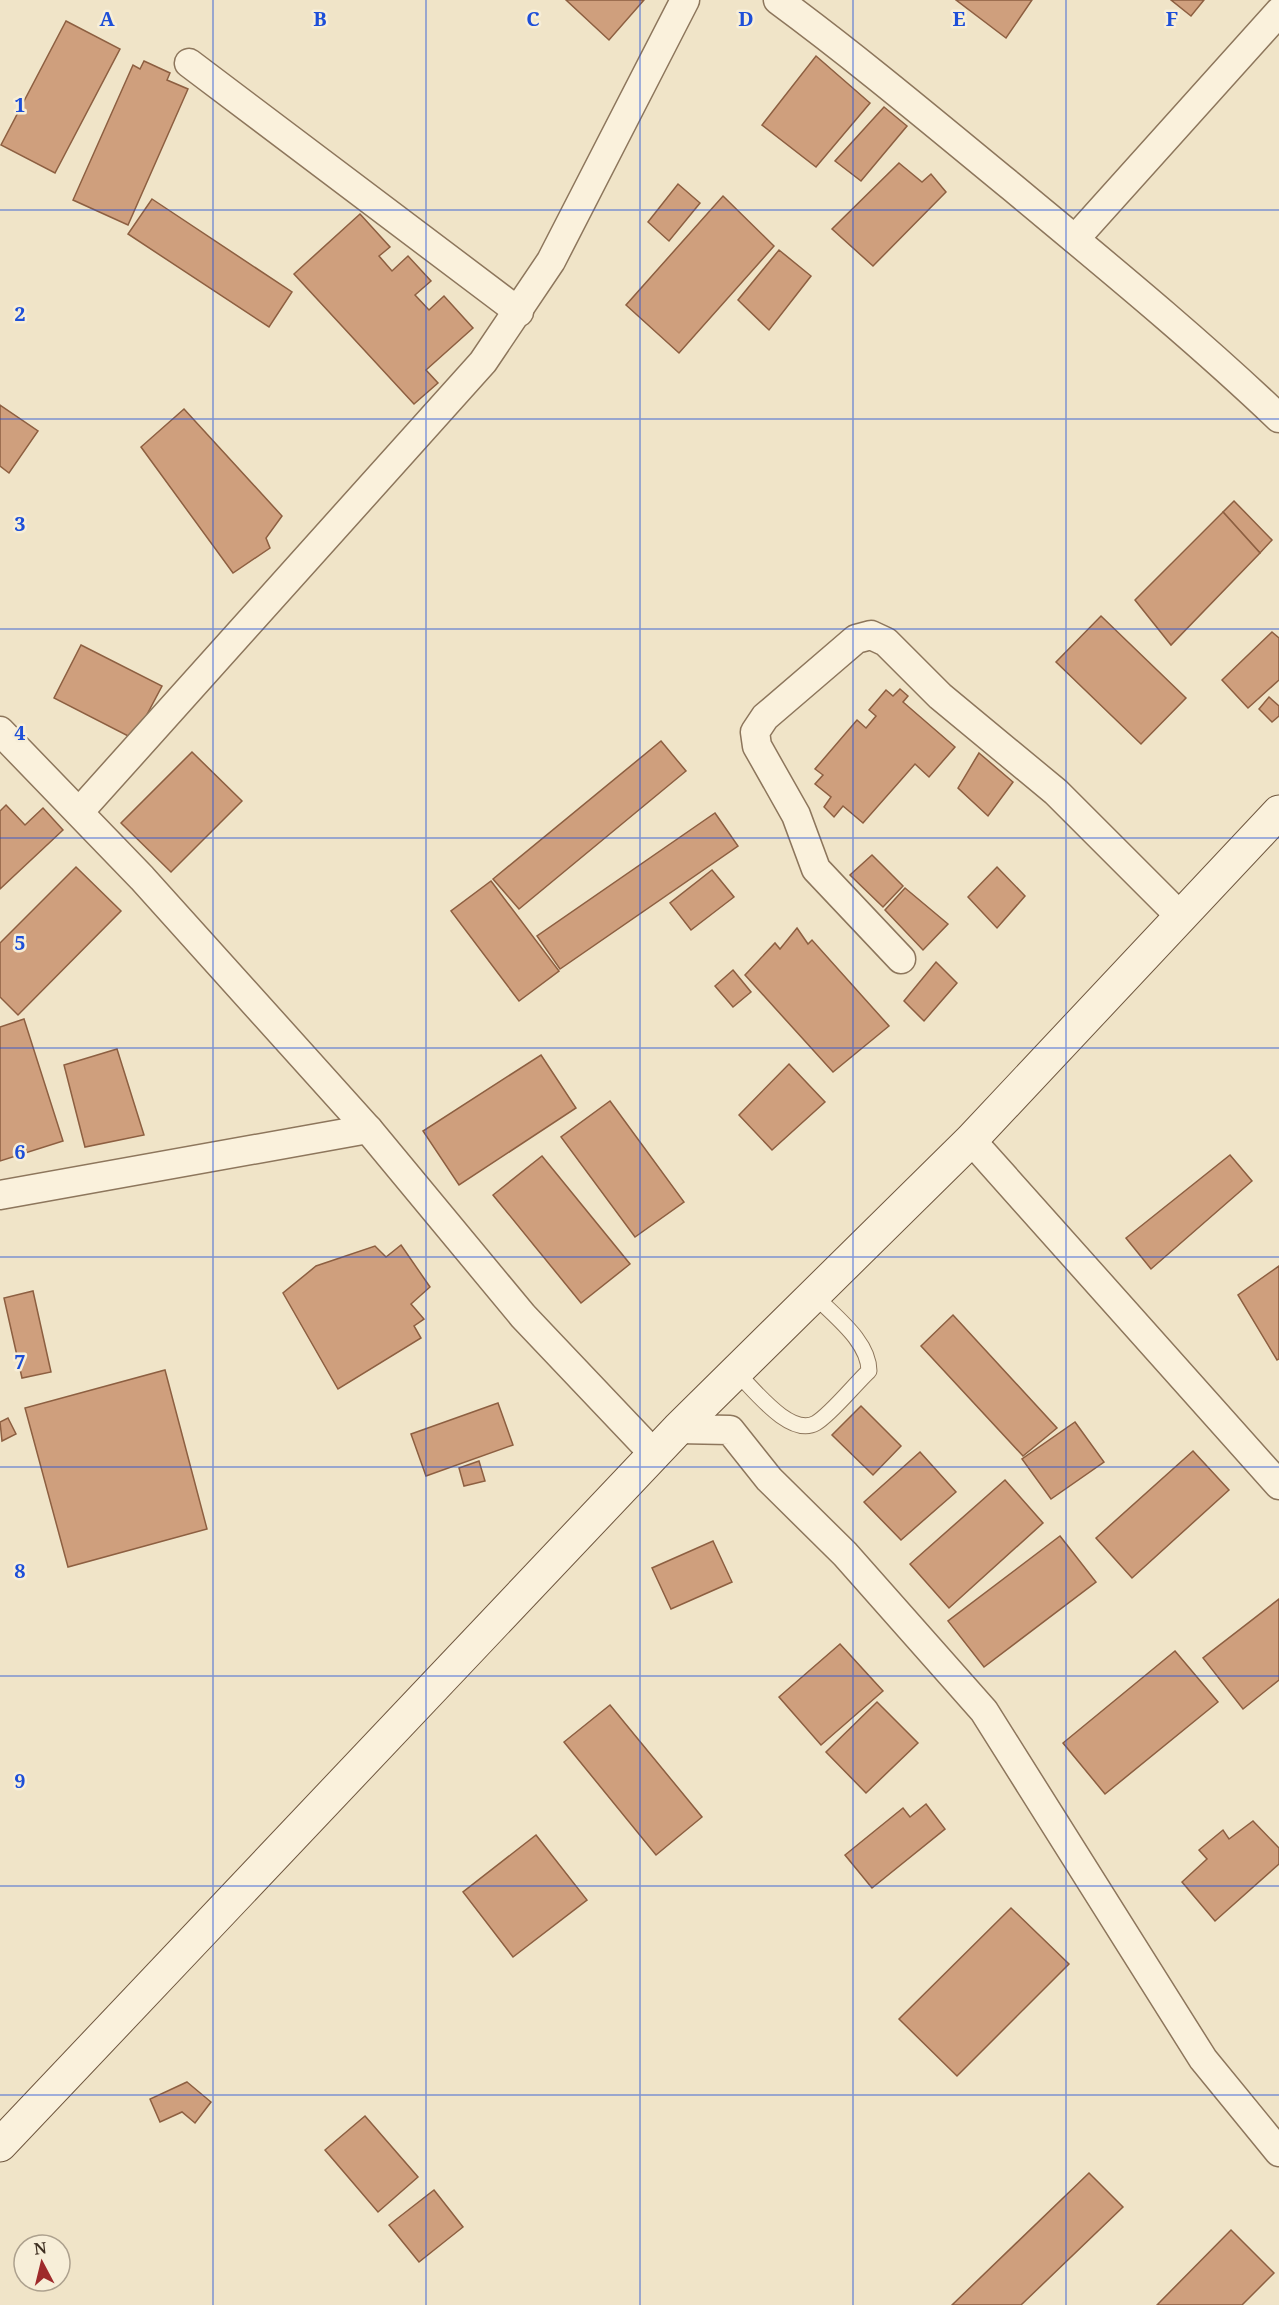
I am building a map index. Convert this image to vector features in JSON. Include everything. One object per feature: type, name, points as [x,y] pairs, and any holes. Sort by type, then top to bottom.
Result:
[{"type":"main road","points":[[0,2145],[654,1454],[971,1140],[1279,812]]},
{"type":"street","points":[[80,811],[483,362],[519,312],[551,261],[685,0]]},
{"type":"street","points":[[778,0],[841,47],[1075,239],[1238,378],[1279,418]]},
{"type":"street","points":[[1075,239],[1279,12]]},
{"type":"street","points":[[189,63],[519,312]]},
{"type":"street","points":[[901,959],[816,869],[796,815],[757,746],[755,732],[765,717],[856,639],[871,635],[886,642],[940,696],[1056,792],[1181,917]]},
{"type":"street","points":[[0,731],[80,811],[368,1129],[523,1316],[654,1454]]},
{"type":"street","points":[[0,1196],[368,1129]]},
{"type":"street","points":[[971,1140],[1279,1485]]},
{"type":"street","points":[[678,1429],[730,1430],[769,1479],[844,1554],[984,1711],[1203,2059],[1279,2152]]},
{"type":"lane","points":[[736,1372],[788,1422],[801,1427],[816,1423],[869,1371],[869,1358],[859,1342],[814,1295]]},
{"type":"building","points":[[566,0],[644,0],[609,40]]},
{"type":"building","points":[[956,0],[1032,0],[1006,38]]},
{"type":"building","points":[[1171,0],[1204,0],[1191,16]]},
{"type":"building","points":[[66,21],[120,49],[55,173],[1,145]]},
{"type":"building","points":[[816,56],[870,103],[816,167],[762,125]]},
{"type":"building","points":[[144,61],[170,73],[167,80],[188,89],[128,225],[73,200],[133,65],[140,69]]},
{"type":"building","points":[[884,107],[907,126],[861,181],[835,161]]},
{"type":"building","points":[[899,163],[922,182],[931,174],[946,192],[873,266],[832,229]]},
{"type":"building","points":[[678,184],[700,203],[669,241],[648,222]]},
{"type":"building","points":[[723,196],[774,246],[679,353],[626,305]]},
{"type":"building","points":[[152,199],[292,292],[269,327],[128,234]]},
{"type":"building","points":[[360,214],[390,247],[379,256],[392,271],[408,256],[431,281],[415,295],[429,310],[444,296],[473,328],[426,370],[438,383],[414,404],[294,274]]},
{"type":"building","points":[[779,250],[811,276],[769,330],[738,300]]},
{"type":"building","points":[[0,405],[38,431],[9,473],[0,466]]},
{"type":"building","points":[[184,409],[282,516],[266,538],[270,548],[233,573],[141,447]]},
{"type":"building","points":[[1234,501],[1272,540],[1260,553],[1223,512]]},
{"type":"building","points":[[1223,512],[1260,553],[1171,645],[1135,600]]},
{"type":"building","points":[[1101,616],[1186,698],[1141,744],[1056,662]]},
{"type":"building","points":[[1272,632],[1279,638],[1279,680],[1248,708],[1222,680]]},
{"type":"building","points":[[81,645],[162,686],[134,739],[54,698]]},
{"type":"building","points":[[900,689],[908,696],[903,702],[955,747],[929,777],[915,764],[863,823],[843,806],[834,817],[824,807],[831,797],[815,784],[823,775],[815,769],[857,720],[866,728],[876,716],[869,710],[886,690],[893,696]]},
{"type":"building","points":[[1269,697],[1279,706],[1279,716],[1272,722],[1259,709]]},
{"type":"building","points":[[661,741],[686,771],[519,909],[493,879]]},
{"type":"building","points":[[192,752],[242,801],[171,872],[121,823]]},
{"type":"building","points":[[979,753],[1013,782],[988,816],[958,788]]},
{"type":"building","points":[[6,805],[25,825],[43,808],[63,830],[0,889],[0,811]]},
{"type":"building","points":[[715,813],[738,846],[560,969],[537,936]]},
{"type":"building","points":[[872,855],[903,886],[883,907],[850,875]]},
{"type":"building","points":[[76,867],[121,911],[18,1015],[0,997],[0,943]]},
{"type":"building","points":[[997,867],[1025,896],[997,928],[968,897]]},
{"type":"building","points":[[712,870],[734,897],[691,930],[670,903]]},
{"type":"building","points":[[491,881],[559,971],[519,1001],[451,911]]},
{"type":"building","points":[[905,888],[948,924],[923,950],[885,910]]},
{"type":"building","points":[[797,928],[808,944],[812,940],[889,1026],[833,1072],[745,975],[775,943],[780,949]]},
{"type":"building","points":[[936,962],[957,983],[924,1021],[904,1001]]},
{"type":"building","points":[[733,970],[751,992],[733,1007],[715,986]]},
{"type":"building","points":[[24,1019],[63,1141],[0,1161],[0,1027]]},
{"type":"building","points":[[117,1049],[144,1135],[85,1147],[64,1065]]},
{"type":"building","points":[[541,1055],[576,1108],[459,1185],[423,1131]]},
{"type":"building","points":[[789,1064],[825,1102],[772,1150],[739,1115]]},
{"type":"building","points":[[610,1101],[684,1202],[635,1237],[561,1137]]},
{"type":"building","points":[[1230,1155],[1252,1181],[1151,1269],[1126,1238]]},
{"type":"building","points":[[542,1156],[630,1264],[581,1303],[493,1195]]},
{"type":"building","points":[[401,1245],[430,1287],[411,1304],[424,1319],[414,1326],[421,1338],[338,1389],[283,1293],[316,1266],[375,1246],[386,1257]]},
{"type":"building","points":[[1279,1266],[1279,1359],[1277,1360],[1238,1295]]},
{"type":"building","points":[[33,1291],[51,1372],[22,1378],[4,1298]]},
{"type":"building","points":[[953,1315],[1057,1428],[1023,1456],[921,1346]]},
{"type":"building","points":[[165,1370],[207,1529],[68,1567],[25,1408]]},
{"type":"building","points":[[498,1403],[513,1445],[426,1476],[411,1434]]},
{"type":"building","points":[[861,1406],[901,1446],[873,1475],[832,1435]]},
{"type":"building","points":[[8,1418],[16,1434],[2,1441],[0,1422]]},
{"type":"building","points":[[1075,1422],[1104,1462],[1051,1499],[1022,1459]]},
{"type":"building","points":[[1193,1451],[1229,1490],[1132,1578],[1096,1538]]},
{"type":"building","points":[[920,1452],[956,1492],[901,1540],[864,1502]]},
{"type":"building","points":[[479,1461],[485,1481],[464,1486],[459,1468]]},
{"type":"building","points":[[1005,1480],[1043,1523],[949,1608],[910,1564]]},
{"type":"building","points":[[1060,1536],[1096,1582],[984,1667],[948,1621]]},
{"type":"building","points":[[713,1541],[732,1582],[671,1609],[652,1568]]},
{"type":"building","points":[[1279,1599],[1279,1680],[1243,1709],[1203,1658]]},
{"type":"building","points":[[840,1644],[883,1691],[821,1745],[779,1697]]},
{"type":"building","points":[[1175,1651],[1218,1702],[1105,1794],[1063,1743]]},
{"type":"building","points":[[877,1702],[918,1743],[866,1793],[826,1752]]},
{"type":"building","points":[[610,1705],[702,1817],[656,1855],[564,1742]]},
{"type":"building","points":[[926,1804],[945,1829],[872,1888],[845,1855],[903,1808],[910,1817]]},
{"type":"building","points":[[1253,1821],[1279,1848],[1279,1864],[1215,1921],[1182,1882],[1207,1859],[1199,1850],[1223,1830],[1229,1839]]},
{"type":"building","points":[[536,1835],[587,1900],[513,1957],[463,1892]]},
{"type":"building","points":[[1011,1908],[1069,1964],[957,2076],[899,2019]]},
{"type":"building","points":[[187,2082],[211,2102],[195,2123],[182,2112],[160,2122],[150,2099]]},
{"type":"building","points":[[365,2116],[418,2177],[378,2212],[325,2150]]},
{"type":"building","points":[[1089,2173],[1123,2207],[1021,2305],[952,2305]]},
{"type":"building","points":[[434,2190],[463,2227],[419,2262],[389,2225]]},
{"type":"building","points":[[1231,2230],[1274,2273],[1242,2305],[1157,2305]]}]
